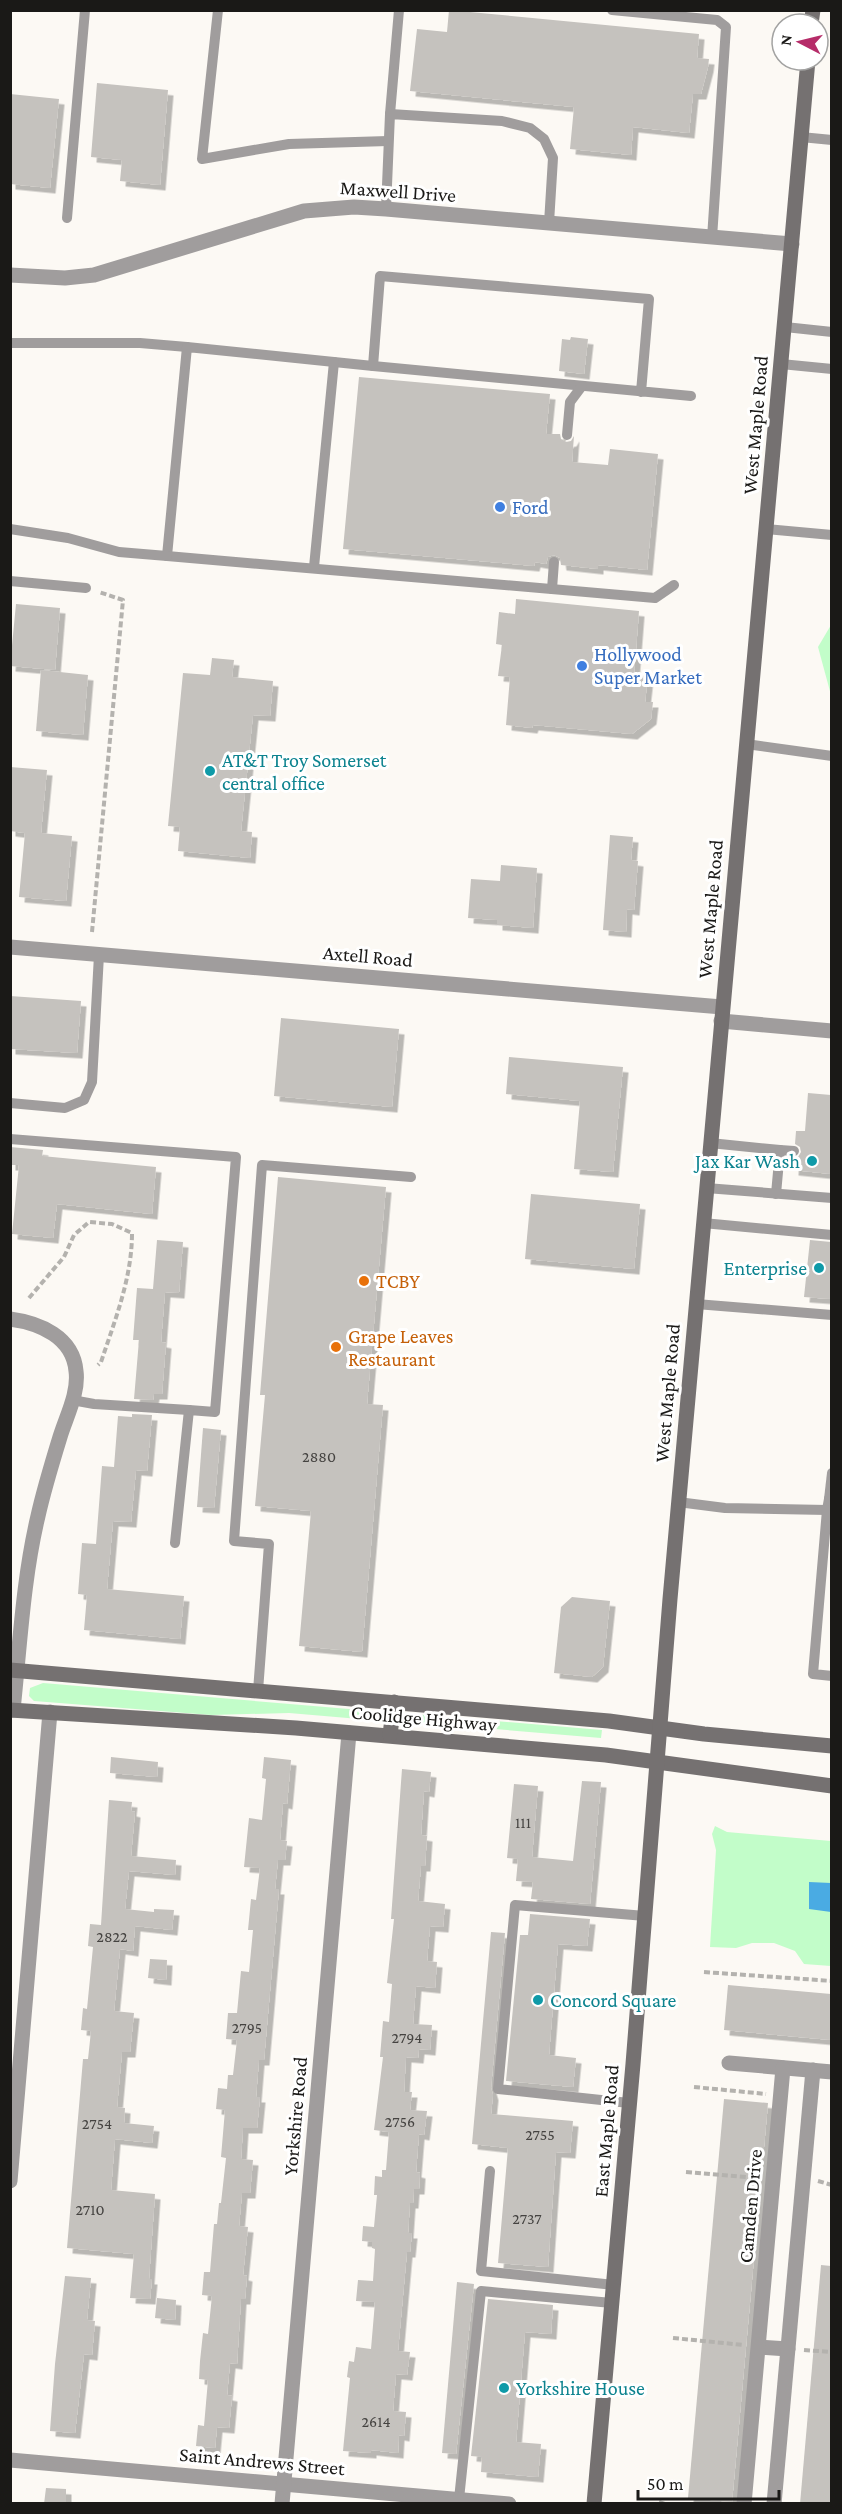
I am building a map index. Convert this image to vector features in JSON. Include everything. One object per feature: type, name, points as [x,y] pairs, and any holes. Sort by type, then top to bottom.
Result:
[{"type":"main road","name":"West Maple Road","points":[[658,1762],[678,1502],[807,72]]},
{"type":"main road","name":"Coolidge Highway","points":[[14,1670],[394,1702],[831,1746]]},
{"type":"main road","points":[[390,1735],[394,1702]]},
{"type":"main road","name":"Coolidge Highway","points":[[12,1710],[390,1735],[658,1762],[831,1786]]},
{"type":"main road","name":"East Maple Road","points":[[594,2504],[658,1762]]},
{"type":"street","name":"Maxwell Drive","points":[[10,275],[65,278],[94,275],[304,211],[354,207],[792,244]]},
{"type":"street","name":"Axtell Road","points":[[10,947],[722,1014],[831,1030]]},
{"type":"street","points":[[10,1319],[33,1323],[48,1329],[60,1338],[68,1349],[76,1371],[72,1400],[49,1473],[37,1523],[14,1670],[12,1710]]},
{"type":"street","points":[[10,2181],[50,1712]]},
{"type":"street","name":"Yorkshire Road","points":[[282,2504],[349,1733]]},
{"type":"street","points":[[729,2063],[831,2072]]},
{"type":"street","name":"Camden Drive","points":[[744,2504],[755,2346],[783,2068]]},
{"type":"street","points":[[774,2504],[791,2349],[813,2070]]},
{"type":"street","points":[[755,2346],[791,2349]]},
{"type":"street","name":"Saint Andrews Street","points":[[10,2460],[509,2504]]},
{"type":"lane","points":[[67,218],[85,10]]},
{"type":"lane","points":[[218,10],[202,159],[288,144],[388,141]]},
{"type":"lane","points":[[386,209],[388,141],[399,10]]},
{"type":"lane","points":[[612,10],[717,20],[726,27],[712,238]]},
{"type":"lane","points":[[390,114],[502,121],[530,128],[544,139],[553,158],[549,223]]},
{"type":"lane","points":[[801,137],[831,140]]},
{"type":"lane","points":[[373,366],[380,276],[649,299],[641,392]]},
{"type":"lane","points":[[785,327],[831,332]]},
{"type":"lane","points":[[10,343],[140,343],[691,396]]},
{"type":"lane","points":[[167,556],[187,347]]},
{"type":"lane","points":[[314,567],[334,362]]},
{"type":"lane","points":[[781,364],[831,369]]},
{"type":"lane","points":[[567,435],[570,402],[582,386]]},
{"type":"lane","points":[[10,529],[68,538],[119,552],[655,598],[674,585]]},
{"type":"lane","points":[[766,529],[831,535]]},
{"type":"lane","points":[[552,589],[554,562]]},
{"type":"lane","points":[[10,581],[86,588]]},
{"type":"lane","points":[[746,744],[831,756]]},
{"type":"lane","points":[[10,1103],[65,1108],[84,1100],[92,1082],[99,955]]},
{"type":"lane","points":[[10,1138],[236,1157],[215,1412],[94,1404],[72,1400]]},
{"type":"lane","points":[[710,1143],[794,1151]]},
{"type":"lane","points":[[776,1194],[780,1150]]},
{"type":"lane","points":[[258,1690],[269,1544],[234,1541],[262,1165],[411,1177]]},
{"type":"lane","points":[[706,1188],[831,1198]]},
{"type":"lane","points":[[703,1223],[831,1235]]},
{"type":"lane","points":[[696,1304],[831,1315]]},
{"type":"lane","points":[[175,1543],[189,1410]]},
{"type":"lane","points":[[831,1473],[813,1674],[831,1676]]},
{"type":"lane","points":[[678,1502],[725,1508],[829,1503]]},
{"type":"lane","points":[[629,2103],[498,2089],[515,1905],[645,1916]]},
{"type":"lane","points":[[490,2171],[480,2271],[614,2285]]},
{"type":"lane","points":[[459,2499],[481,2291],[612,2303]]},
{"type":"path","points":[[86,588],[123,600],[92,932]]},
{"type":"path","points":[[29,1298],[64,1257],[75,1235],[89,1222],[112,1224],[132,1233],[132,1248],[125,1288],[101,1362],[98,1365]]},
{"type":"path","points":[[704,1972],[831,1981]]},
{"type":"path","points":[[694,2087],[773,2095]]},
{"type":"path","points":[[686,2172],[766,2179]]},
{"type":"path","points":[[673,2338],[755,2346]]},
{"type":"path","points":[[791,2349],[831,2352]]},
{"type":"path","points":[[659,2502],[665,2504]]},
{"type":"green space","points":[[831,625],[831,695],[818,647]]},
{"type":"green space","points":[[43,1683],[373,1711],[371,1720],[289,1713],[211,1715],[34,1701],[29,1696],[30,1688]]},
{"type":"green space","points":[[412,1714],[602,1730],[601,1738],[411,1722],[408,1718]]},
{"type":"green space","points":[[715,1826],[727,1832],[831,1841],[831,1966],[804,1964],[795,1951],[774,1943],[752,1943],[736,1948],[710,1947],[716,1850],[712,1834]]},
{"type":"water","points":[[809,1882],[831,1883],[831,1912],[809,1909]]},
{"type":"building","points":[[449,10],[699,34],[697,58],[709,59],[701,94],[693,94],[689,133],[633,127],[631,155],[570,149],[574,107],[410,91],[417,29],[447,32]]},
{"type":"building","points":[[97,83],[168,90],[160,185],[120,181],[122,160],[91,157]]},
{"type":"building","points":[[10,94],[59,99],[50,188],[10,184]]},
{"type":"building","points":[[571,337],[588,339],[584,374],[559,371],[562,339],[570,340]]},
{"type":"building","name":"Ford","points":[[359,377],[550,394],[546,434],[560,434],[561,439],[566,442],[571,441],[574,436],[572,462],[608,465],[610,449],[658,454],[647,570],[598,565],[598,569],[561,565],[560,558],[554,555],[548,557],[546,564],[535,562],[534,566],[343,549]]},
{"type":"building","points":[[516,599],[639,611],[634,675],[648,676],[645,702],[653,702],[651,719],[632,734],[533,725],[532,728],[506,725],[510,677],[498,676],[502,645],[496,644],[499,612],[515,614]]},
{"type":"building","points":[[16,604],[60,608],[55,670],[10,666]]},
{"type":"building","name":"AT&T Troy Somerset central office","points":[[212,658],[234,660],[232,677],[273,681],[270,716],[253,715],[241,831],[252,832],[250,858],[178,851],[180,827],[168,826],[183,673],[210,675]]},
{"type":"building","points":[[41,670],[88,675],[83,735],[36,731]]},
{"type":"building","points":[[10,767],[47,770],[41,833],[72,836],[66,901],[19,897],[25,833],[10,831]]},
{"type":"building","points":[[610,835],[633,837],[631,860],[638,861],[634,910],[627,909],[626,932],[603,930]]},
{"type":"building","points":[[501,865],[537,868],[533,928],[497,925],[497,920],[468,918],[471,879],[500,881]]},
{"type":"building","points":[[10,996],[81,1001],[77,1053],[10,1049]]},
{"type":"building","points":[[281,1018],[399,1029],[392,1107],[274,1096]]},
{"type":"building","points":[[509,1057],[623,1067],[613,1172],[574,1169],[580,1101],[506,1094]]},
{"type":"building","points":[[808,1093],[831,1095],[831,1174],[793,1170],[794,1158],[798,1157],[801,1152],[800,1147],[795,1144],[796,1131],[805,1131]]},
{"type":"building","points":[[10,1147],[43,1150],[42,1156],[156,1167],[152,1214],[57,1204],[53,1238],[12,1234],[19,1165],[10,1165]]},
{"type":"building","points":[[278,1177],[386,1187],[367,1404],[383,1405],[362,1652],[299,1646],[311,1511],[255,1506],[265,1395],[260,1395]]},
{"type":"building","points":[[531,1194],[640,1204],[634,1269],[525,1259]]},
{"type":"building","points":[[157,1240],[183,1242],[179,1293],[165,1292],[161,1342],[166,1343],[162,1394],[154,1394],[153,1400],[134,1399],[139,1340],[133,1340],[137,1288],[153,1289]]},
{"type":"building","name":"Enterprise","points":[[810,1240],[831,1242],[831,1299],[804,1297]]},
{"type":"building","points":[[132,1414],[152,1415],[147,1471],[136,1470],[131,1522],[113,1521],[107,1589],[184,1596],[180,1639],[84,1630],[87,1595],[78,1594],[82,1543],[96,1544],[102,1466],[114,1467],[118,1416],[132,1417]]},
{"type":"building","points":[[203,1428],[221,1430],[214,1508],[197,1507]]},
{"type":"building","points":[[572,1597],[610,1601],[603,1667],[592,1677],[554,1673],[561,1607]]},
{"type":"building","points":[[111,1757],[158,1762],[157,1777],[110,1773]]},
{"type":"building","points":[[264,1757],[291,1760],[287,1804],[283,1803],[280,1840],[287,1841],[285,1860],[278,1860],[275,1889],[279,1889],[264,2060],[259,2060],[256,2097],[260,2097],[257,2128],[243,2128],[241,2159],[253,2160],[250,2193],[242,2193],[239,2226],[248,2227],[243,2275],[247,2276],[245,2299],[241,2299],[237,2364],[230,2363],[227,2395],[232,2396],[229,2428],[217,2427],[215,2448],[196,2446],[198,2425],[204,2426],[208,2380],[199,2379],[200,2361],[203,2333],[208,2334],[212,2296],[202,2295],[204,2272],[210,2272],[214,2224],[217,2224],[219,2203],[221,2203],[226,2158],[221,2157],[225,2110],[216,2109],[218,2088],[227,2089],[228,2075],[233,2075],[237,2040],[226,2039],[228,2013],[237,2013],[241,1971],[249,1972],[253,1930],[248,1930],[251,1899],[256,1900],[260,1868],[244,1867],[249,1818],[262,1820],[266,1779],[262,1778]]},
{"type":"building","points":[[402,1769],[431,1772],[429,1792],[424,1791],[421,1835],[427,1836],[425,1866],[421,1866],[418,1901],[445,1904],[443,1927],[430,1926],[427,1961],[437,1962],[435,1988],[416,1986],[413,2024],[432,2025],[430,2050],[419,2049],[418,2058],[406,2057],[404,2092],[412,2092],[410,2110],[427,2111],[424,2135],[419,2134],[416,2172],[420,2173],[419,2189],[414,2189],[413,2203],[410,2203],[408,2233],[412,2233],[410,2252],[407,2252],[398,2351],[410,2352],[407,2375],[396,2374],[393,2411],[406,2412],[404,2436],[399,2435],[398,2453],[371,2450],[371,2453],[343,2451],[350,2378],[347,2377],[349,2361],[354,2362],[356,2347],[371,2349],[375,2302],[356,2301],[358,2280],[373,2281],[375,2249],[372,2248],[372,2242],[362,2241],[363,2226],[374,2227],[377,2195],[374,2195],[375,2176],[382,2177],[382,2170],[386,2170],[389,2132],[374,2130],[383,2057],[380,2057],[383,2021],[389,2022],[392,1984],[387,1983],[394,1919],[391,1919]]},
{"type":"building","points":[[582,1781],[601,1782],[590,1904],[531,1899],[533,1882],[516,1881],[518,1859],[507,1858],[514,1784],[538,1786],[532,1857],[573,1861]]},
{"type":"building","points":[[109,1800],[132,1802],[131,1811],[135,1812],[131,1856],[176,1860],[175,1875],[129,1871],[125,1909],[154,1912],[154,1909],[174,1910],[172,1930],[135,1926],[133,1951],[120,1949],[114,2011],[134,2013],[130,2052],[122,2052],[117,2107],[125,2108],[124,2123],[154,2126],[152,2143],[115,2139],[111,2190],[155,2194],[149,2279],[152,2279],[150,2299],[130,2298],[134,2254],[67,2248],[83,2059],[88,2059],[91,2031],[81,2030],[83,2008],[87,2009],[93,1947],[88,1946],[90,1924],[101,1925]]},
{"type":"building","name":"Concord Square","points":[[530,1914],[590,1919],[587,1946],[558,1944],[549,2055],[576,2058],[573,2087],[506,2081],[520,1935],[528,1935]]},
{"type":"building","points":[[491,1932],[505,1933],[491,2088],[493,2095],[491,2114],[573,2121],[570,2153],[556,2152],[548,2267],[498,2263],[508,2148],[472,2144]]},
{"type":"building","points":[[150,1959],[167,1960],[166,1980],[148,1978]]},
{"type":"building","points":[[728,1985],[831,1994],[831,2040],[724,2030]]},
{"type":"building","points":[[724,2099],[768,2103],[732,2502],[688,2498]]},
{"type":"building","points":[[821,2265],[831,2266],[831,2504],[800,2504]]},
{"type":"building","points":[[65,2276],[91,2278],[87,2320],[95,2321],[92,2355],[84,2354],[75,2433],[50,2431]]},
{"type":"building","points":[[457,2282],[474,2284],[456,2454],[442,2453]]},
{"type":"building","points":[[157,2298],[176,2300],[175,2320],[155,2318]]},
{"type":"building","name":"Yorkshire House","points":[[488,2299],[553,2305],[551,2334],[525,2332],[516,2442],[541,2444],[538,2477],[481,2472],[482,2457],[471,2456]]},
{"type":"building","points":[[46,2488],[66,2489],[66,2504],[44,2504]]},
{"type":"place","name":"Ford","points":[[500,507]]},
{"type":"place","name":"Hollywood Super Market","points":[[582,666]]},
{"type":"place","name":"AT&T Troy Somerset central office","points":[[210,771]]},
{"type":"place","name":"Jax Kar Wash","points":[[812,1161]]},
{"type":"place","name":"Enterprise","points":[[819,1268]]},
{"type":"place","name":"TCBY","points":[[364,1281]]},
{"type":"place","name":"Grape Leaves Restaurant","points":[[336,1347]]},
{"type":"place","name":"Concord Square","points":[[538,2000]]},
{"type":"place","name":"Yorkshire House","points":[[504,2388]]}]
